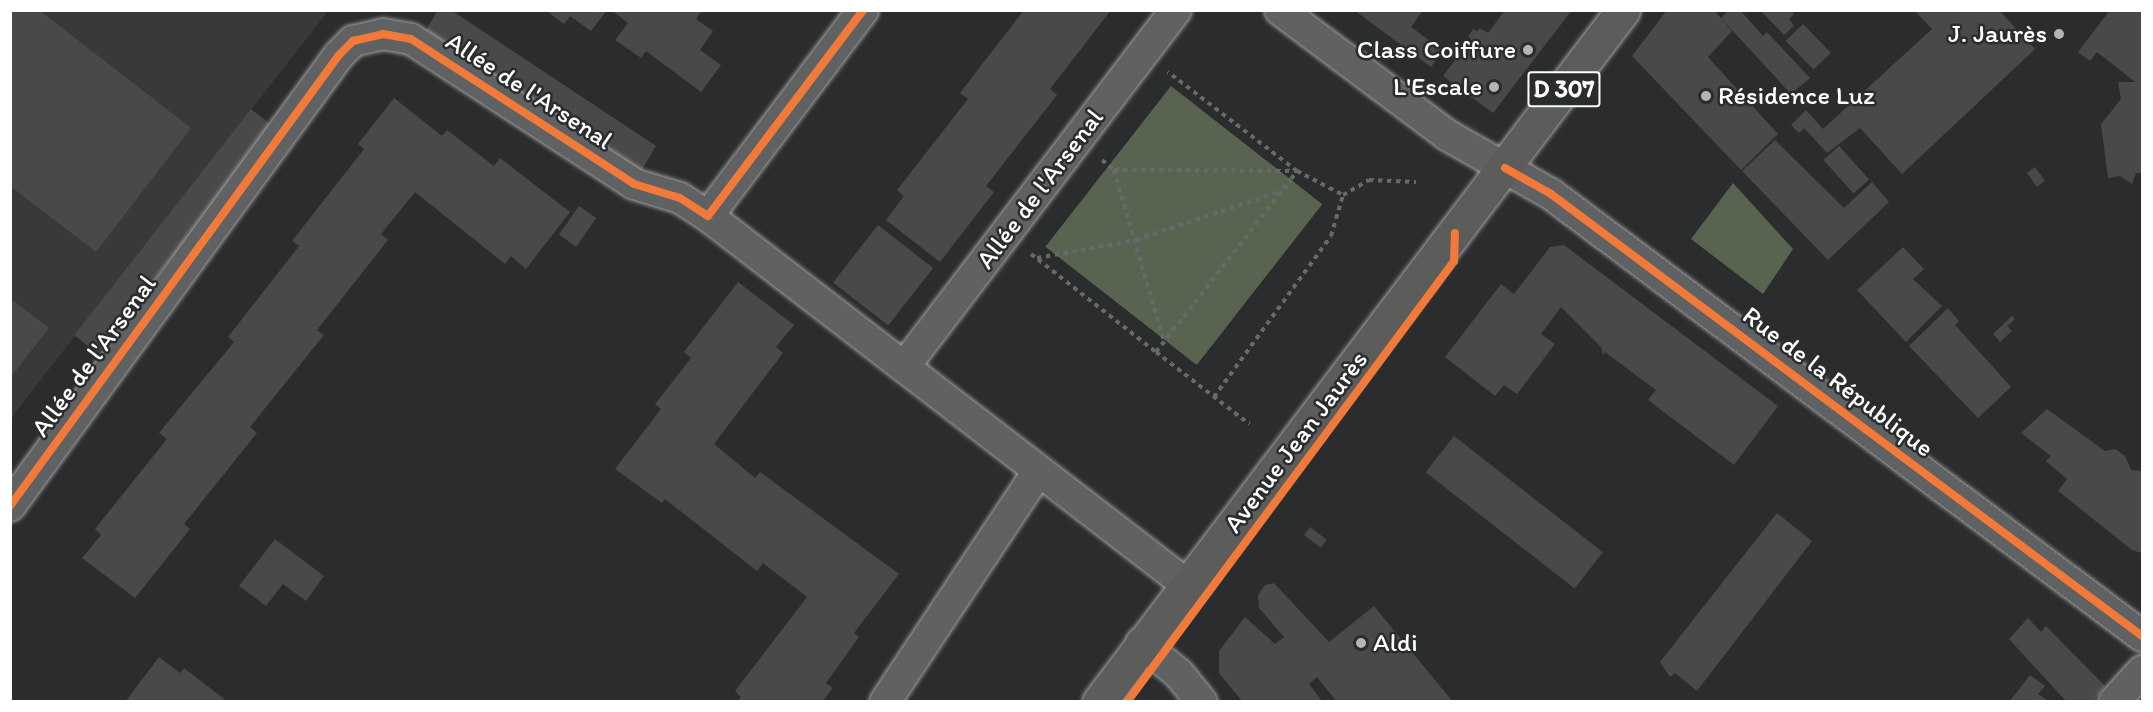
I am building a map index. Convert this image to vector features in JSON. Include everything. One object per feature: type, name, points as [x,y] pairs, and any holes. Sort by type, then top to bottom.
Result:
[{"type":"main road","name":"Avenue Jean Jaurès","points":[[1099,702],[1141,643],[1505,168],[1623,10]]},
{"type":"street","points":[[708,216],[863,10]]},
{"type":"street","name":"Allée de l'Arsenal","points":[[904,367],[1176,10]]},
{"type":"street","name":"Rue de la République","points":[[1280,10],[1447,135],[1551,194],[2142,636]]},
{"type":"street","name":"Allée de l'Arsenal","points":[[10,506],[339,55],[353,41],[382,34],[411,39],[633,184],[680,198],[708,216],[1186,584]]},
{"type":"street","points":[[885,702],[1038,472]]},
{"type":"street","points":[[1141,643],[1179,674],[1202,702]]},
{"type":"street","points":[[2114,702],[2142,671]]},
{"type":"path","points":[[1162,68],[1297,171],[1342,195]]},
{"type":"path","points":[[1077,141],[1114,170],[1164,341]]},
{"type":"path","points":[[1114,170],[1297,171]]},
{"type":"path","points":[[1156,352],[1297,171]]},
{"type":"path","points":[[1214,397],[1331,236],[1342,195],[1369,180],[1416,182]]},
{"type":"path","points":[[1037,258],[1136,240],[1283,191]]},
{"type":"path","points":[[1006,234],[1249,423]]},
{"type":"shaded area","points":[[11,11],[328,11],[11,418]]},
{"type":"green space","points":[[1171,86],[1322,204],[1197,365],[1045,247]]},
{"type":"green space","points":[[1733,183],[1793,249],[1763,294],[1691,239]]},
{"type":"building","points":[[10,10],[39,10],[191,128],[96,252],[10,186]]},
{"type":"building","points":[[438,10],[451,10],[656,146],[641,171],[426,30]]},
{"type":"building","points":[[545,10],[607,10],[591,31],[570,16],[564,24]]},
{"type":"building","points":[[611,10],[702,10],[696,19],[713,31],[700,50],[721,65],[701,92],[646,51],[641,58],[615,40],[628,23]]},
{"type":"building","points":[[1024,10],[1111,10],[1050,89],[1057,95],[986,186],[994,192],[940,262],[886,220],[904,196],[897,190],[968,99],[960,93]]},
{"type":"building","points":[[1354,10],[1423,10],[1411,27],[1444,51],[1431,67]]},
{"type":"building","points":[[1505,10],[1572,10],[1493,113],[1443,76],[1471,39],[1468,37],[1473,29],[1477,31],[1480,28],[1488,33]]},
{"type":"building","name":"Résidence Luz","points":[[1667,10],[1714,10],[1732,31],[1708,57],[1778,134],[1741,170],[1632,56]]},
{"type":"building","points":[[1729,10],[1740,10],[1763,36],[1767,32],[1810,78],[1791,94],[1721,18]]},
{"type":"building","points":[[1760,10],[1791,10],[1794,14],[1789,19],[1794,26],[1784,35]]},
{"type":"building","points":[[1914,10],[1999,10],[2035,49],[1902,174],[1860,128],[1827,153],[1804,128],[1799,133],[1791,125],[1806,110],[1823,129],[1932,29]]},
{"type":"building","points":[[2110,10],[2142,10],[2142,173],[2136,173],[2132,184],[2120,176],[2108,178],[2101,124],[2121,99],[2118,82],[2135,82],[2097,52],[2090,61],[2078,52]]},
{"type":"building","points":[[1803,24],[1831,53],[1814,69],[1786,41]]},
{"type":"building","points":[[394,98],[442,136],[447,130],[494,166],[500,158],[570,212],[526,269],[511,256],[505,264],[415,192],[381,234],[388,240],[317,330],[324,335],[250,427],[257,433],[184,524],[190,529],[135,598],[82,558],[101,535],[95,529],[167,439],[159,433],[234,342],[228,337],[299,246],[292,241],[364,149],[358,144]]},
{"type":"building","points":[[251,109],[274,127],[97,353],[74,335]]},
{"type":"building","points":[[1775,140],[1844,208],[1872,182],[1889,202],[1828,260],[1742,171]]},
{"type":"building","points":[[1839,146],[1869,179],[1854,193],[1823,160]]},
{"type":"building","points":[[2035,167],[2045,181],[2037,187],[2027,173]]},
{"type":"building","points":[[579,206],[596,218],[576,247],[559,235]]},
{"type":"building","points":[[878,225],[933,268],[888,326],[833,283]]},
{"type":"building","points":[[1564,245],[1778,406],[1734,465],[1648,400],[1656,390],[1605,352],[1603,355],[1601,347],[1561,307],[1541,334],[1555,344],[1517,394],[1504,385],[1495,396],[1445,357],[1501,284],[1514,294],[1550,247]]},
{"type":"building","points":[[1903,247],[1924,269],[1913,279],[1942,306],[1906,342],[1857,290]]},
{"type":"building","points":[[738,282],[794,325],[776,347],[783,353],[714,444],[755,478],[760,472],[899,574],[854,633],[859,637],[826,683],[833,688],[822,702],[737,702],[741,697],[735,691],[807,597],[763,563],[757,571],[665,499],[662,503],[615,469],[661,409],[655,404],[691,358],[684,352]]},
{"type":"building","points":[[10,298],[49,328],[10,378]]},
{"type":"building","points":[[1948,308],[1959,321],[1955,325],[2011,387],[1978,418],[1909,346]]},
{"type":"building","points":[[2012,316],[2015,319],[2007,326],[2012,331],[2000,342],[1993,334]]},
{"type":"building","points":[[2047,409],[2105,451],[2115,449],[2125,456],[2131,470],[2142,471],[2142,553],[2132,550],[2058,491],[2067,479],[2046,461],[2051,456],[2021,433]]},
{"type":"building","points":[[1454,436],[1603,552],[1575,589],[1426,472]]},
{"type":"building","points":[[1777,513],[1812,541],[1697,691],[1675,673],[1670,677],[1660,662]]},
{"type":"building","points":[[1310,527],[1327,540],[1321,548],[1304,535]]},
{"type":"building","points":[[275,539],[324,576],[306,601],[283,584],[266,606],[239,586]]},
{"type":"building","points":[[1274,583],[1329,642],[1374,606],[1453,702],[1337,702],[1317,677],[1309,684],[1323,702],[1243,702],[1219,673],[1219,651],[1245,617],[1275,644],[1284,637],[1259,608],[1258,595],[1265,585]]},
{"type":"building","points":[[2028,618],[2041,632],[2046,626],[2105,686],[2093,702],[2067,702],[2009,639]]},
{"type":"building","points":[[159,657],[180,673],[184,668],[228,702],[125,702]]},
{"type":"building","points":[[2030,675],[2045,686],[2038,694],[2050,702],[2009,702]]},
{"type":"cycle path","points":[[10,506],[339,55],[353,41],[383,34],[411,39],[634,184],[680,198],[708,216],[863,10]]},
{"type":"cycle path","points":[[1505,168],[1551,194],[2142,636]]},
{"type":"cycle path","points":[[1127,702],[1454,261],[1455,233]]},
{"type":"place","name":"J. Jaurès","points":[[2059,34]]},
{"type":"place","name":"Class Coiffure","points":[[1528,50]]},
{"type":"place","name":"L'Escale","points":[[1494,87]]},
{"type":"place","name":"Résidence Luz","points":[[1706,96]]},
{"type":"place","name":"Aldi","points":[[1361,643]]}]
